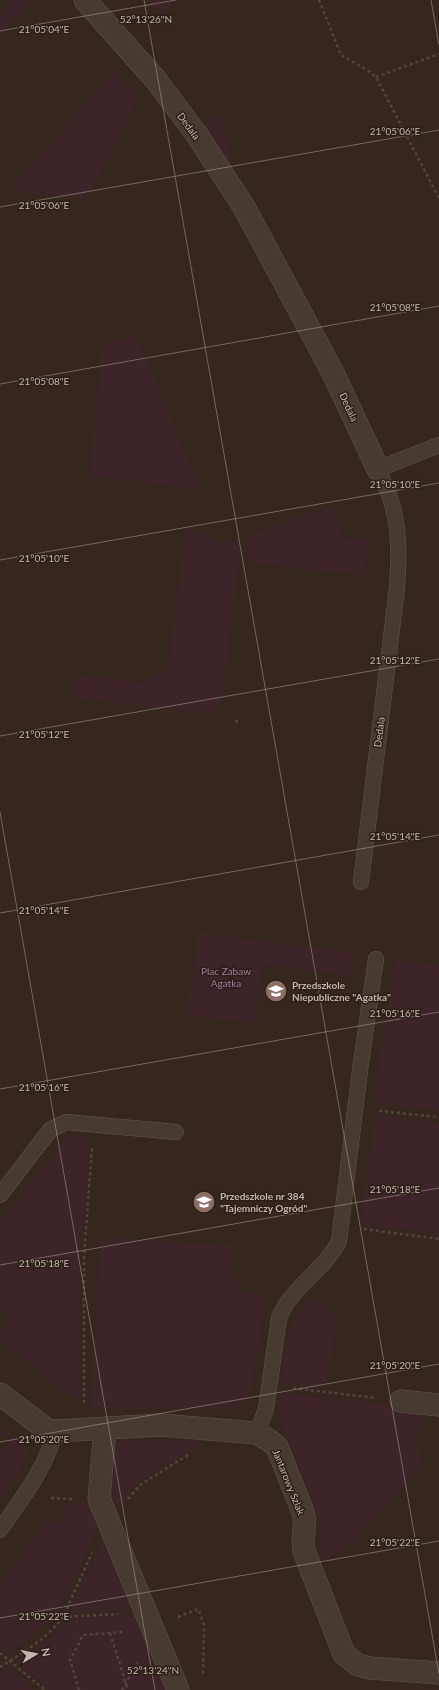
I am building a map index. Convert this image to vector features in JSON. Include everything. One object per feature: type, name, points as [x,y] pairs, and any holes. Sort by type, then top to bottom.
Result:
[{"type":"street","name":"Dedala","points":[[85,0],[156,80],[197,136],[244,207],[333,373],[378,469]]},
{"type":"street","name":"Jantarowy Szlak","points":[[0,1394],[43,1428],[55,1431],[161,1425],[257,1433],[270,1441],[277,1447],[303,1512],[304,1522],[302,1540],[304,1550],[344,1654],[358,1665],[370,1668],[439,1673]]},
{"type":"street","points":[[401,1401],[439,1406]]},
{"type":"street","points":[[105,1428],[99,1500],[178,1690]]},
{"type":"lane","points":[[378,469],[439,445]]},
{"type":"lane","name":"Dedala","points":[[361,882],[397,588],[399,548],[396,519],[391,500],[378,469]]},
{"type":"lane","points":[[257,1433],[266,1409],[279,1318],[283,1306],[332,1254],[339,1241],[354,1109],[376,959]]},
{"type":"lane","points":[[0,1195],[50,1130],[66,1122],[176,1132]]},
{"type":"lane","points":[[0,1530],[23,1497],[50,1451],[55,1431]]},
{"type":"path","points":[[319,0],[341,55],[376,77],[439,198]]},
{"type":"path","points":[[376,77],[439,54]]},
{"type":"path","points":[[236,721],[241,722]]},
{"type":"path","points":[[354,1109],[439,1117]]},
{"type":"path","points":[[79,1429],[84,1402],[84,1256],[94,1124]]},
{"type":"path","points":[[340,1226],[439,1239]]},
{"type":"path","points":[[270,1386],[401,1401]]},
{"type":"path","points":[[0,1667],[57,1626],[63,1617],[101,1531],[140,1485],[227,1430]]},
{"type":"path","points":[[23,1497],[99,1500]]},
{"type":"path","points":[[63,1617],[148,1620],[198,1609],[204,1625],[203,1683]]},
{"type":"path","points":[[80,1690],[70,1660],[83,1635],[125,1632]]},
{"type":"path","points":[[110,1633],[128,1690]]},
{"type":"path","points":[[0,1653],[45,1690]]},
{"type":"path","points":[[122,1690],[126,1683]]},
{"type":"green space","points":[[15,0],[34,0],[0,33],[0,15]]},
{"type":"green space","points":[[147,0],[178,0],[159,14]]},
{"type":"green space","points":[[114,72],[136,97],[137,102],[88,198],[14,191],[13,186]]},
{"type":"green space","points":[[221,113],[233,172],[203,129],[204,125]]},
{"type":"green space","points":[[136,335],[200,489],[90,476],[102,345]]},
{"type":"green space","points":[[333,506],[344,542],[369,534],[370,539],[363,575],[248,562],[248,536]]},
{"type":"green space","points":[[190,528],[221,543],[239,538],[241,541],[221,705],[209,714],[74,697],[72,693],[76,677],[79,676],[144,683],[167,666],[169,661],[186,529]]},
{"type":"green space","name":"Plac Zabaw Agatka","points":[[201,933],[354,953],[351,976],[261,964],[253,1023],[187,1014],[198,935]]},
{"type":"green space","points":[[395,960],[439,965],[439,1110],[378,1104],[374,1097]]},
{"type":"green space","points":[[375,1115],[439,1123],[439,1234],[361,1224]]},
{"type":"green space","points":[[69,1136],[89,1137],[84,1221],[80,1241],[80,1398],[67,1393],[0,1340],[0,1334],[12,1317],[0,1308],[0,1222]]},
{"type":"green space","points":[[100,1238],[234,1246],[230,1277],[242,1279],[241,1293],[267,1295],[249,1401],[231,1409],[91,1408]]},
{"type":"green space","points":[[312,1298],[337,1318],[327,1384],[323,1387],[281,1382],[288,1334],[296,1316]]},
{"type":"green space","points":[[279,1392],[405,1407],[424,1420],[414,1434],[422,1464],[349,1547],[322,1560],[317,1513],[279,1416]]},
{"type":"green space","points":[[0,1425],[21,1440],[27,1451],[27,1458],[20,1472],[0,1497],[0,1455],[11,1439],[0,1431]]},
{"type":"green space","points":[[111,1440],[199,1442],[202,1444],[138,1482],[111,1516],[105,1501]]},
{"type":"green space","points":[[64,1503],[84,1503],[91,1505],[101,1522],[53,1620],[6,1655],[0,1648],[0,1585],[43,1524],[65,1521]]},
{"type":"green space","points":[[105,1535],[135,1609],[69,1613]]},
{"type":"green space","points":[[138,1615],[170,1690],[49,1690],[18,1662],[63,1627],[67,1619]]},
{"type":"green space","points":[[9,1666],[35,1690],[0,1690],[0,1672]]},
{"type":"place","name":"Przedszkole Niepubliczne \"Agatka\"","points":[[276,991]]},
{"type":"place","name":"Przedszkole nr 384 \"Tajemniczy Ogród\"","points":[[204,1202]]}]
